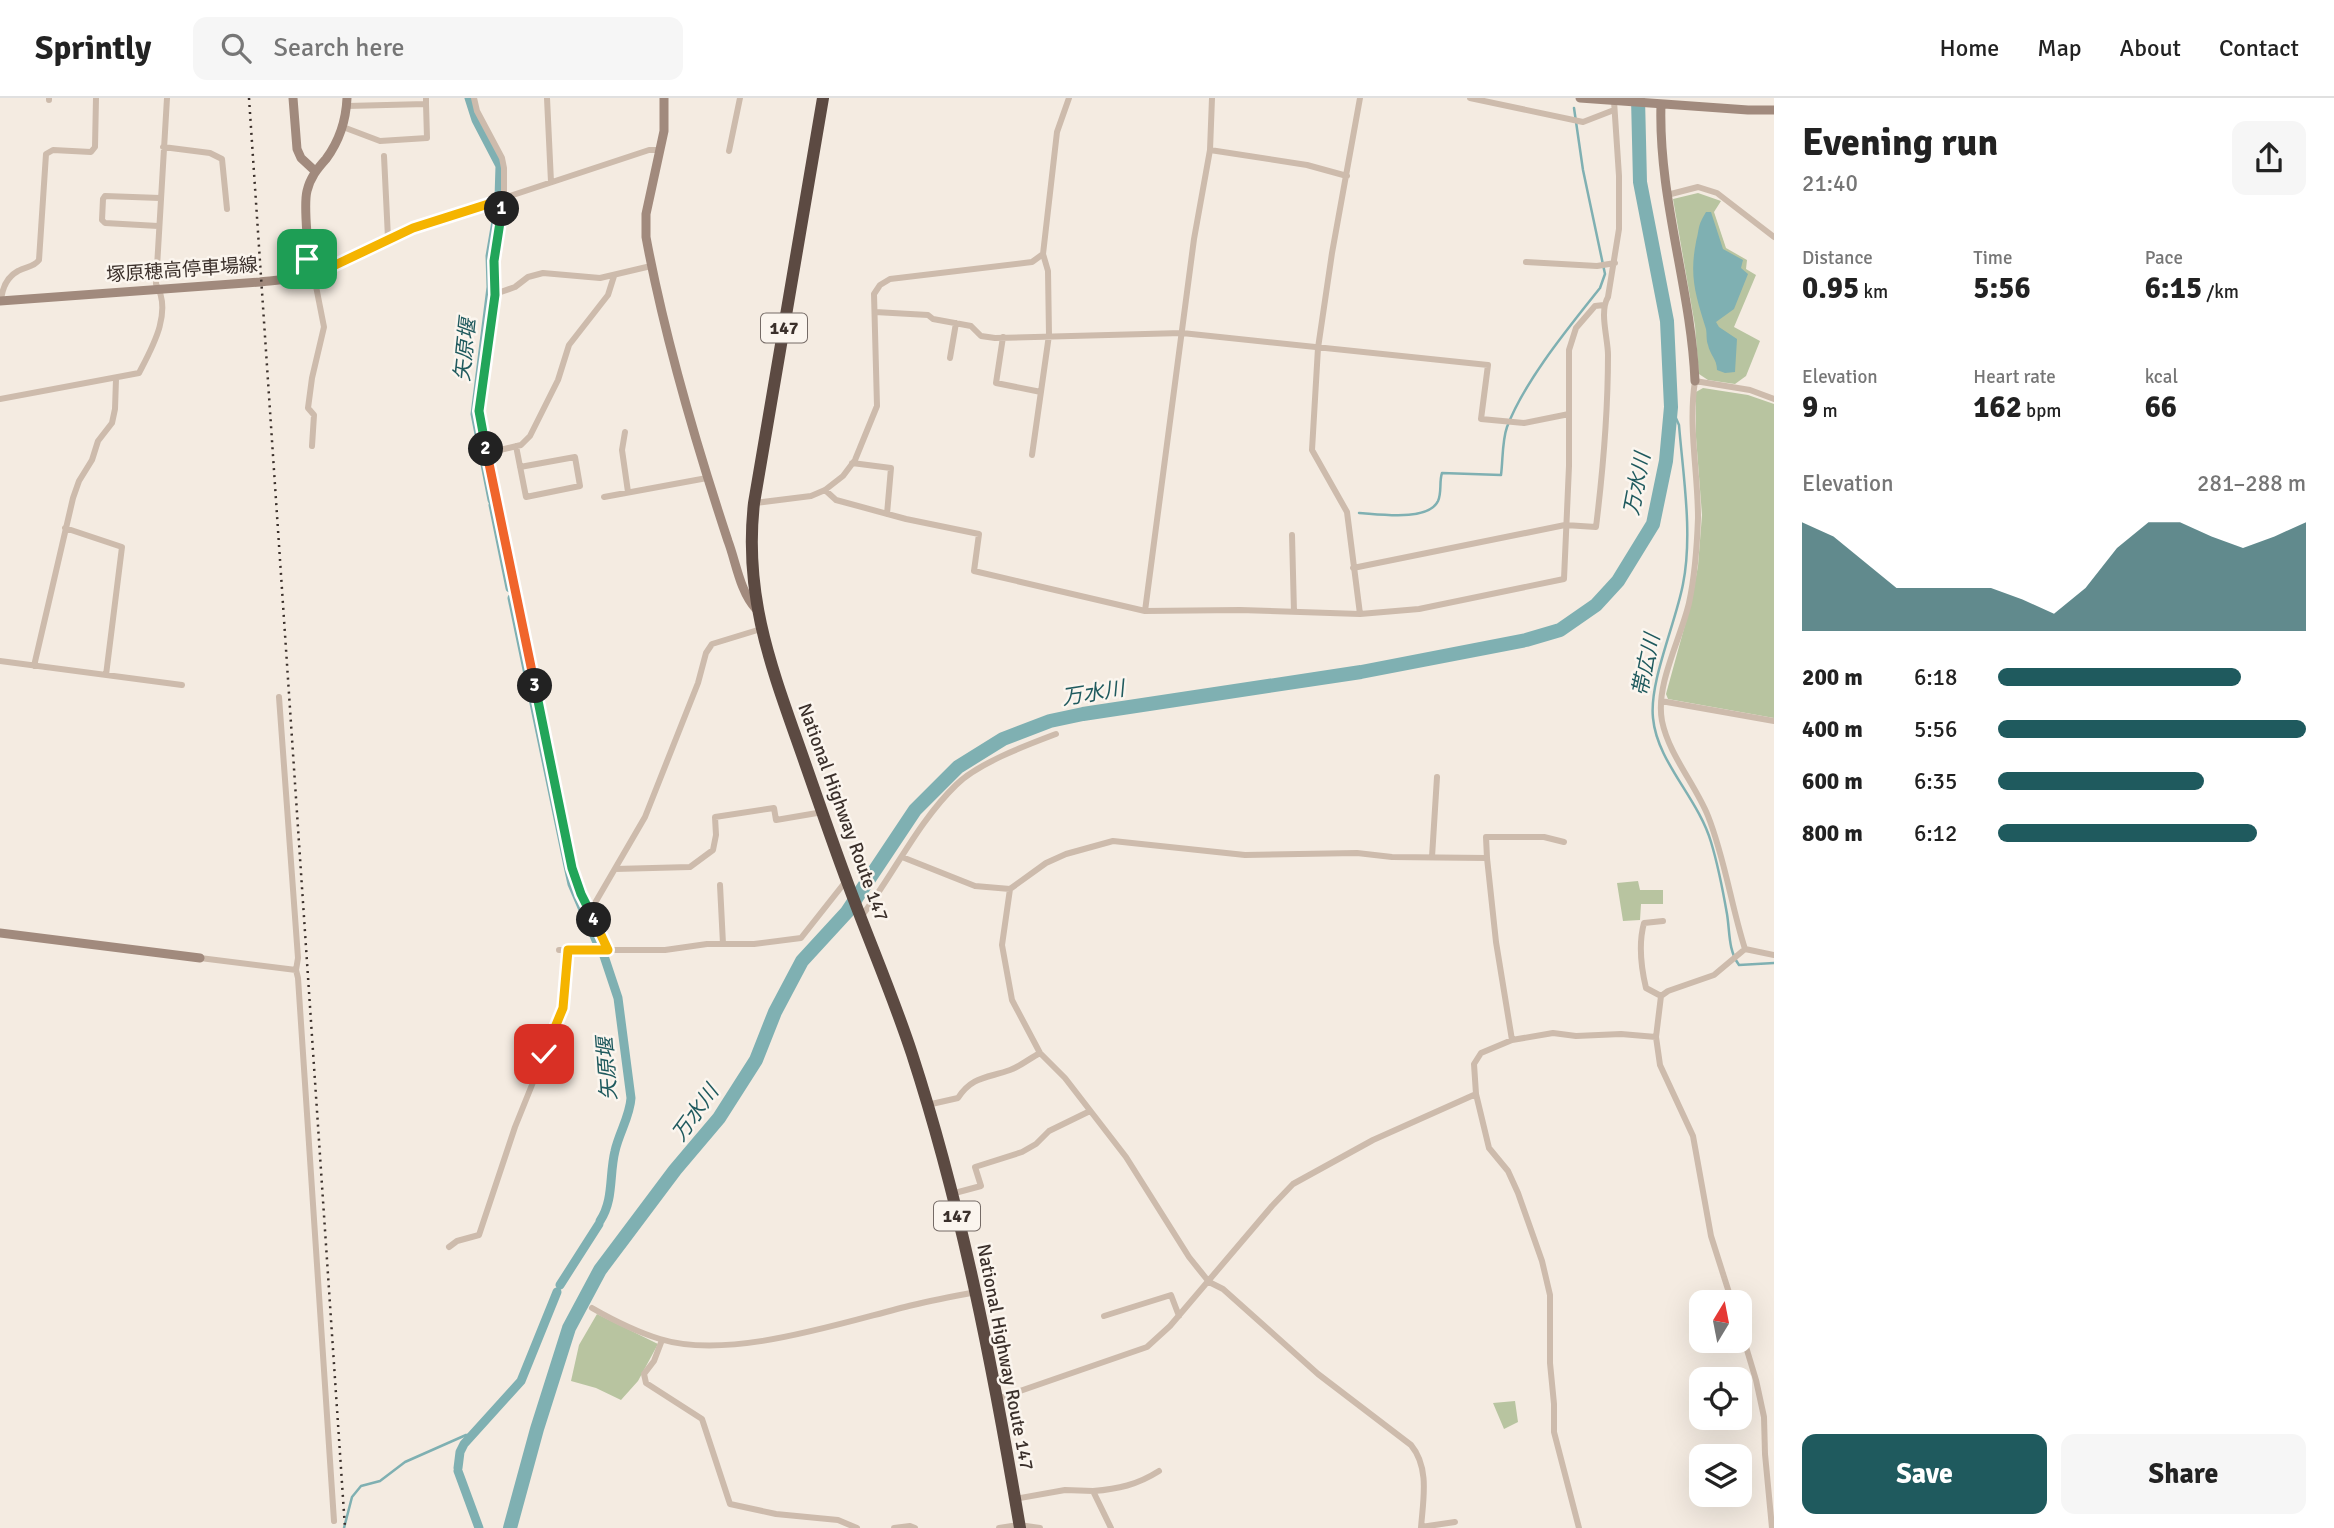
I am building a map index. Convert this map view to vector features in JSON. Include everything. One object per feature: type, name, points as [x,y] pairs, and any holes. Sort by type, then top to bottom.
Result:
[{"type":"highway","name":"National Highway Route 147","points":[[823,98],[754,503],[751,558],[756,609],[782,696],[847,883],[892,995],[927,1105],[977,1292],[1020,1527]]},
{"type":"street","points":[[1,301],[2,290],[8,280],[19,270],[35,265],[39,260],[46,154],[53,150],[91,152],[95,147],[96,98]]},
{"type":"street","points":[[0,399],[139,373],[160,329],[161,294],[156,284],[167,98]]},
{"type":"street","points":[[293,98],[297,149],[301,158],[315,171]]},
{"type":"street","points":[[474,98],[484,126],[502,158],[504,168],[504,199],[494,261],[495,295],[479,411],[572,868],[581,894],[608,950]]},
{"type":"street","points":[[547,98],[551,182]]},
{"type":"street","points":[[664,98],[664,131],[646,214],[646,237],[651,266],[707,478],[750,602],[756,609]]},
{"type":"street","points":[[729,152],[740,98]]},
{"type":"street","points":[[1032,454],[1049,335],[1048,271],[1043,254],[1057,132],[1069,98]]},
{"type":"street","points":[[1145,611],[1194,239],[1210,150],[1212,98]]},
{"type":"street","points":[[1360,98],[1318,348],[1312,450],[1347,512],[1360,614]]},
{"type":"street","points":[[1470,98],[1583,122],[1616,104]]},
{"type":"street","points":[[1580,98],[1616,104],[1774,110]]},
{"type":"street","points":[[301,273],[306,267],[307,259],[304,202],[307,189],[315,171],[333,149],[343,127],[347,102],[426,101],[427,138],[380,141],[343,127]]},
{"type":"street","points":[[1353,568],[1565,525],[1596,527],[1608,379],[1604,305],[1608,297],[1619,229],[1616,104]]},
{"type":"street","points":[[1658,104],[1667,195],[1690,326],[1695,381],[1691,406],[1698,518],[1689,603],[1667,673],[1661,701],[1662,720],[1670,745],[1703,804],[1719,846],[1745,949]]},
{"type":"street","points":[[163,147],[209,153],[222,159],[227,209]]},
{"type":"street","points":[[301,273],[329,268],[413,228],[649,150],[661,150]]},
{"type":"street","points":[[1210,150],[1237,156],[1281,160],[1347,176]]},
{"type":"street","points":[[384,156],[388,238]]},
{"type":"street","points":[[1667,195],[1698,187],[1717,193],[1774,237]]},
{"type":"street","points":[[158,226],[105,223],[102,220],[103,199],[105,196],[160,198]]},
{"type":"street","points":[[754,503],[811,496],[825,490],[844,476],[852,463],[877,406],[874,294],[880,285],[890,279],[1032,262],[1043,254]]},
{"type":"street","points":[[1526,262],[1613,264]]},
{"type":"street","points":[[495,295],[515,287],[528,277],[543,273],[600,278],[651,266]]},
{"type":"street","points":[[312,446],[314,415],[308,408],[324,327],[313,271]]},
{"type":"street","name":"塚原穂高停車場線","points":[[1,301],[260,282],[285,279],[301,273]]},
{"type":"street","points":[[487,453],[516,446],[530,436],[558,380],[569,345],[608,295],[614,275]]},
{"type":"street","points":[[825,490],[836,500],[979,534],[974,571],[1145,611],[1360,614],[1419,609],[1564,579],[1569,466],[1569,350],[1576,328],[1595,306],[1604,305]]},
{"type":"street","points":[[875,312],[928,315],[933,319],[971,326],[981,336],[1003,338],[1182,333],[1488,365],[1481,419],[1516,423],[1569,414]]},
{"type":"street","points":[[950,358],[957,323]]},
{"type":"street","points":[[1003,338],[996,383],[1041,392]]},
{"type":"street","points":[[34,666],[65,528],[79,481],[92,460],[98,440],[111,424],[115,409],[116,379]]},
{"type":"street","points":[[1695,381],[1750,390],[1774,398]]},
{"type":"street","points":[[625,432],[622,450],[628,492]]},
{"type":"street","points":[[516,446],[520,467],[526,497],[580,486],[575,457],[520,467]]},
{"type":"street","points":[[852,463],[891,468],[887,514]]},
{"type":"street","points":[[604,496],[707,478]]},
{"type":"street","points":[[65,528],[122,547],[106,675]]},
{"type":"street","points":[[1292,536],[1294,612]]},
{"type":"street","points":[[730,545],[738,554],[751,558]]},
{"type":"street","points":[[591,915],[595,903],[645,817],[698,683],[706,653],[712,644],[761,629]]},
{"type":"street","points":[[0,661],[182,685]]},
{"type":"street","points":[[279,697],[334,1521]]},
{"type":"street","points":[[1661,701],[1774,721]]},
{"type":"street","points":[[860,915],[924,823],[957,783],[989,763],[1056,734]]},
{"type":"street","points":[[1432,857],[1437,777]]},
{"type":"street","points":[[615,869],[690,867],[713,850],[715,817],[774,808],[776,820],[823,812]]},
{"type":"street","points":[[1512,1040],[1496,942],[1486,837],[1544,837],[1564,842]]},
{"type":"street","points":[[902,857],[975,886],[1010,888],[1046,863],[1066,854],[1113,841],[1245,855],[1357,853],[1392,857],[1487,858]]},
{"type":"street","points":[[559,950],[665,950],[802,938],[847,883]]},
{"type":"street","points":[[720,885],[723,944]]},
{"type":"street","points":[[1010,888],[1002,945],[1012,1000],[1040,1053],[1065,1077],[1126,1157],[1189,1257],[1209,1282],[1223,1289],[1318,1374],[1411,1445],[1418,1454],[1422,1467],[1424,1487],[1421,1527],[1455,1522]]},
{"type":"street","points":[[1661,996],[1646,988],[1641,966],[1641,934],[1644,923],[1663,921]]},
{"type":"street","points":[[0,933],[296,970]]},
{"type":"street","points":[[1728,1290],[1711,1236],[1693,1136],[1660,1065],[1656,1037],[1661,996],[1714,975],[1745,949]]},
{"type":"street","points":[[1745,949],[1774,955]]},
{"type":"street","points":[[449,1247],[457,1241],[479,1235],[515,1127],[563,1008],[568,950]]},
{"type":"street","points":[[1579,1528],[1554,1432],[1550,1295],[1542,1261],[1518,1193],[1508,1171],[1489,1148],[1476,1094],[1474,1064],[1481,1053],[1512,1040],[1553,1033],[1656,1037]]},
{"type":"street","points":[[927,1105],[958,1098],[965,1086],[974,1081],[1012,1069],[1040,1053]]},
{"type":"street","points":[[997,1399],[1147,1348],[1179,1316],[1293,1184],[1373,1140],[1476,1094]]},
{"type":"street","points":[[951,1194],[981,1186],[975,1167],[1022,1152],[1036,1144],[1049,1131],[1090,1111]]},
{"type":"street","points":[[592,1308],[662,1340],[699,1345],[770,1339],[817,1331],[914,1305],[977,1292]]},
{"type":"street","points":[[1104,1316],[1171,1295],[1179,1316]]},
{"type":"street","points":[[662,1340],[654,1361],[644,1374],[646,1383],[702,1419],[730,1504],[776,1514],[838,1520],[858,1528]]},
{"type":"street","points":[[1748,1353],[1764,1417],[1772,1528]]},
{"type":"street","points":[[1765,1454],[1774,1457]]},
{"type":"street","points":[[1015,1499],[1065,1490],[1121,1488],[1141,1482],[1159,1471]]},
{"type":"street","points":[[1093,1491],[1111,1528]]},
{"type":"street","points":[[894,1528],[915,1528]]},
{"type":"street","points":[[999,1528],[1040,1528]]},
{"type":"green space","points":[[1698,193],[1721,201],[1714,212],[1726,248],[1747,260],[1746,269],[1756,275],[1734,327],[1760,341],[1746,376],[1735,384],[1708,380],[1699,374],[1695,326],[1673,199]]},
{"type":"green space","points":[[1703,388],[1748,395],[1774,404],[1774,718],[1668,699],[1666,694],[1691,603],[1698,566],[1702,515],[1696,437],[1696,392]]},
{"type":"green space","points":[[1638,881],[1640,890],[1663,890],[1663,904],[1641,904],[1640,920],[1623,921],[1617,883]]},
{"type":"green space","points":[[597,1314],[658,1344],[638,1381],[621,1400],[596,1388],[571,1381],[579,1345]]},
{"type":"green space","points":[[1515,1401],[1518,1422],[1504,1429],[1493,1403]]},
{"type":"water","points":[[1706,212],[1711,212],[1723,249],[1743,260],[1741,268],[1748,274],[1734,309],[1716,322],[1737,339],[1735,372],[1717,370],[1707,343],[1695,286],[1694,254],[1700,224]]},
{"type":"waterway","name":"矢原堰","points":[[469,98],[476,120],[500,166],[499,198]]},
{"type":"waterway","name":"万水川","points":[[510,1528],[537,1429],[569,1328],[600,1270],[675,1170],[719,1118],[756,1060],[775,1012],[802,961],[847,912],[915,810],[958,767],[1003,739],[1050,721],[1361,672],[1526,640],[1560,630],[1596,605],[1618,581],[1653,524],[1666,461],[1671,407],[1667,321],[1640,182],[1638,98]]},
{"type":"waterway","points":[[1359,513],[1402,515],[1433,508],[1440,494],[1442,473],[1501,475],[1505,432],[1515,409],[1549,354],[1600,288],[1605,274],[1583,170],[1574,108]]},
{"type":"waterway","name":"矢原堰","points":[[492,500],[475,414],[491,287],[490,256],[499,204]]},
{"type":"waterway","name":"帯広川","points":[[1671,407],[1679,425],[1686,504],[1686,565],[1680,599],[1655,687],[1653,718],[1662,750],[1697,810],[1711,842],[1735,959],[1739,965],[1774,963]]},
{"type":"waterway","name":"矢原堰","points":[[493,505],[510,588]]},
{"type":"waterway","name":"矢原堰","points":[[512,598],[572,884],[598,945]]},
{"type":"waterway","name":"矢原堰","points":[[600,1221],[607,1205],[615,1151],[631,1098],[618,998],[604,956]]},
{"type":"waterway","name":"矢原堰","points":[[560,1285],[599,1224]]},
{"type":"waterway","name":"矢原堰","points":[[458,1468],[464,1444],[521,1381],[557,1292]]},
{"type":"waterway","points":[[344,1528],[352,1497],[361,1486],[380,1481],[405,1462],[466,1435],[472,1435]]},
{"type":"waterway","name":"矢原堰","points":[[458,1471],[479,1528]]},
{"type":"railway","points":[[249,98],[345,1528]]},
{"type":"route","points":[[307,259],[306,267],[301,273],[329,268],[413,228],[504,199],[494,261],[495,295],[479,411],[572,868],[581,894],[608,950],[568,950],[563,1008],[544,1054]]}]
